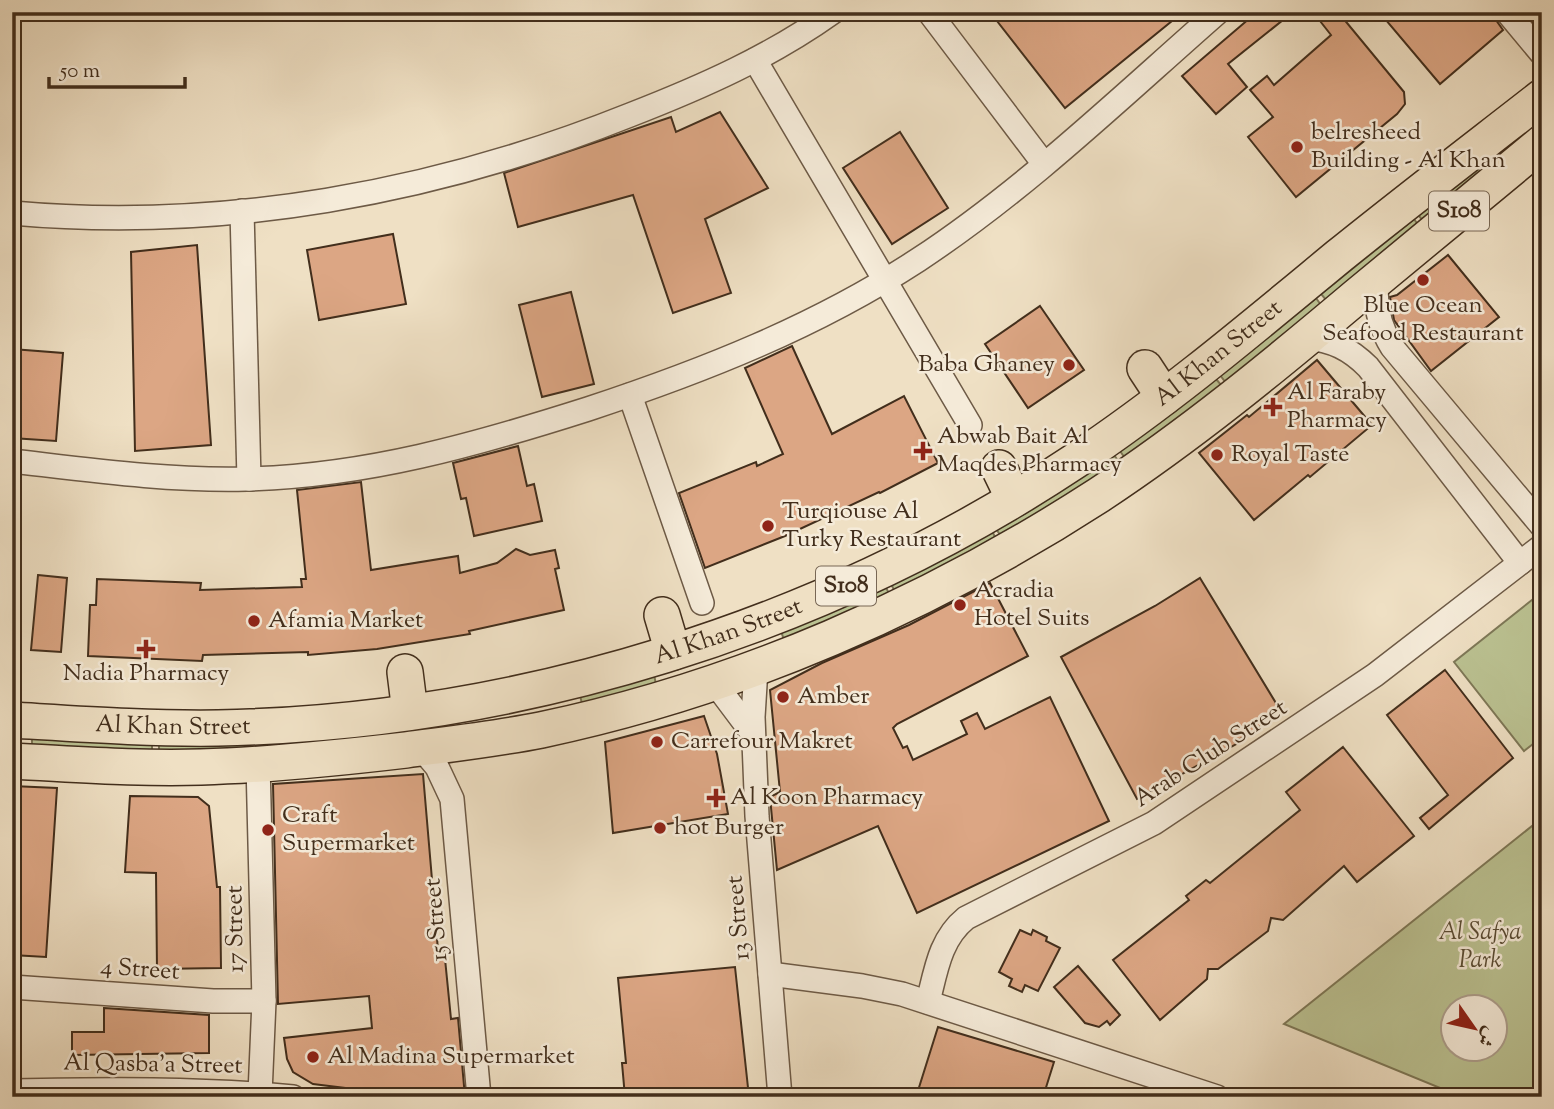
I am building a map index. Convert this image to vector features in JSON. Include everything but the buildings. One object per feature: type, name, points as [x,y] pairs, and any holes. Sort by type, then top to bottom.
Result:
[{"type":"main road","points":[[1399,208],[1435,169],[1542,74]]},
{"type":"main road","name":"Al Khan Street","points":[[12,720],[219,728],[328,721],[410,712],[566,682],[673,652],[754,625],[815,600],[945,538],[1077,459],[1154,383],[1240,339],[1399,208],[1542,97]]},
{"type":"main road","name":"Al Khan Street","points":[[12,761],[163,767],[258,764],[472,742],[544,730],[597,717],[756,668],[885,615],[1022,543],[1093,499],[1176,441],[1307,338],[1542,143]]},
{"type":"main road","points":[[999,468],[1014,499]]},
{"type":"main road","points":[[662,615],[673,652]]},
{"type":"main road","points":[[405,672],[410,712]]},
{"type":"main road","points":[[472,742],[497,722],[565,706],[570,696],[566,682]]},
{"type":"street","points":[[12,213],[128,217],[272,209],[379,191],[462,172],[544,148],[702,87],[798,37],[833,12]]},
{"type":"street","points":[[929,12],[1044,164]]},
{"type":"street","points":[[12,461],[185,480],[313,475],[440,453],[630,395],[752,349],[835,310],[885,281],[962,230],[1044,164],[1218,12]]},
{"type":"street","points":[[1507,12],[1542,54]]},
{"type":"street","points":[[755,60],[970,425]]},
{"type":"street","points":[[242,211],[249,479]]},
{"type":"street","points":[[1377,280],[1378,315],[1392,347],[1542,526]]},
{"type":"street","points":[[1307,338],[1347,349],[1368,367],[1520,563]]},
{"type":"street","points":[[630,395],[702,603]]},
{"type":"street","name":"Arab Club Street","points":[[928,1002],[941,951],[951,932],[966,918],[1154,823],[1375,675],[1542,546]]},
{"type":"street","name":"13 Street","points":[[756,668],[754,734],[757,816],[780,1097]]},
{"type":"street","points":[[714,682],[754,734]]},
{"type":"street","name":"15 Street","points":[[421,748],[437,767],[452,799],[479,1097]]},
{"type":"street","name":"17 Street","points":[[258,764],[264,1001],[260,1094]]},
{"type":"street","points":[[770,974],[862,986],[928,1002],[1217,1097]]},
{"type":"street","name":"4 Street","points":[[12,987],[199,1000],[264,1001]]},
{"type":"street","name":"Al Qasba'a Street","points":[[12,1090],[131,1088],[293,1097]]},
{"type":"street","points":[[12,1090],[13,1097]]},
{"type":"green space","points":[[1514,138],[1520,146],[1425,223],[1418,215]]},
{"type":"green space","points":[[1414,219],[1419,226],[1327,301],[1321,294]]},
{"type":"green space","points":[[1316,298],[1321,305],[1226,383],[1220,375]]},
{"type":"green space","points":[[1216,379],[1222,386],[1125,458],[1120,451]]},
{"type":"green space","points":[[1114,455],[1119,462],[1001,536],[996,529]]},
{"type":"green space","points":[[992,531],[996,539],[895,592],[891,584]]},
{"type":"green space","points":[[885,586],[890,595],[784,640],[781,631]]},
{"type":"green space","points":[[1542,592],[1542,737],[1524,751],[1454,662]]},
{"type":"green space","points":[[654,675],[656,684],[582,704],[580,695]]},
{"type":"green space","points":[[32,738],[152,745],[152,753],[32,747]]},
{"type":"green space","points":[[249,743],[250,750],[159,753],[159,745]]},
{"type":"green space","name":"Al Safya Park","points":[[1542,818],[1542,1097],[1462,1097],[1284,1024]]},
{"type":"place","name":"belresheed Building - Al Khan","points":[[1297,147]]},
{"type":"place","name":"Blue Ocean Seafood Restaurant","points":[[1423,280]]},
{"type":"place","name":"Baba Ghaney","points":[[1069,365]]},
{"type":"place","name":"Al Faraby Pharmacy","points":[[1273,407]]},
{"type":"place","name":"Abwab Bait Al Maqdes Pharmacy","points":[[923,451]]},
{"type":"place","name":"Royal Taste","points":[[1217,455]]},
{"type":"place","name":"Turqiouse Al Turky Restaurant","points":[[768,526]]},
{"type":"place","name":"Acradia Hotel Suits","points":[[960,605]]},
{"type":"place","name":"Afamia Market","points":[[254,621]]},
{"type":"place","name":"Nadia Pharmacy","points":[[146,649]]},
{"type":"place","name":"Amber","points":[[783,697]]},
{"type":"place","name":"Carrefour Makret","points":[[657,742]]},
{"type":"place","name":"Al Koon Pharmacy","points":[[716,798]]},
{"type":"place","name":"hot Burger","points":[[660,828]]},
{"type":"place","name":"Craft Supermarket","points":[[268,830]]},
{"type":"place","name":"Al Madina Supermarket","points":[[313,1057]]}]
